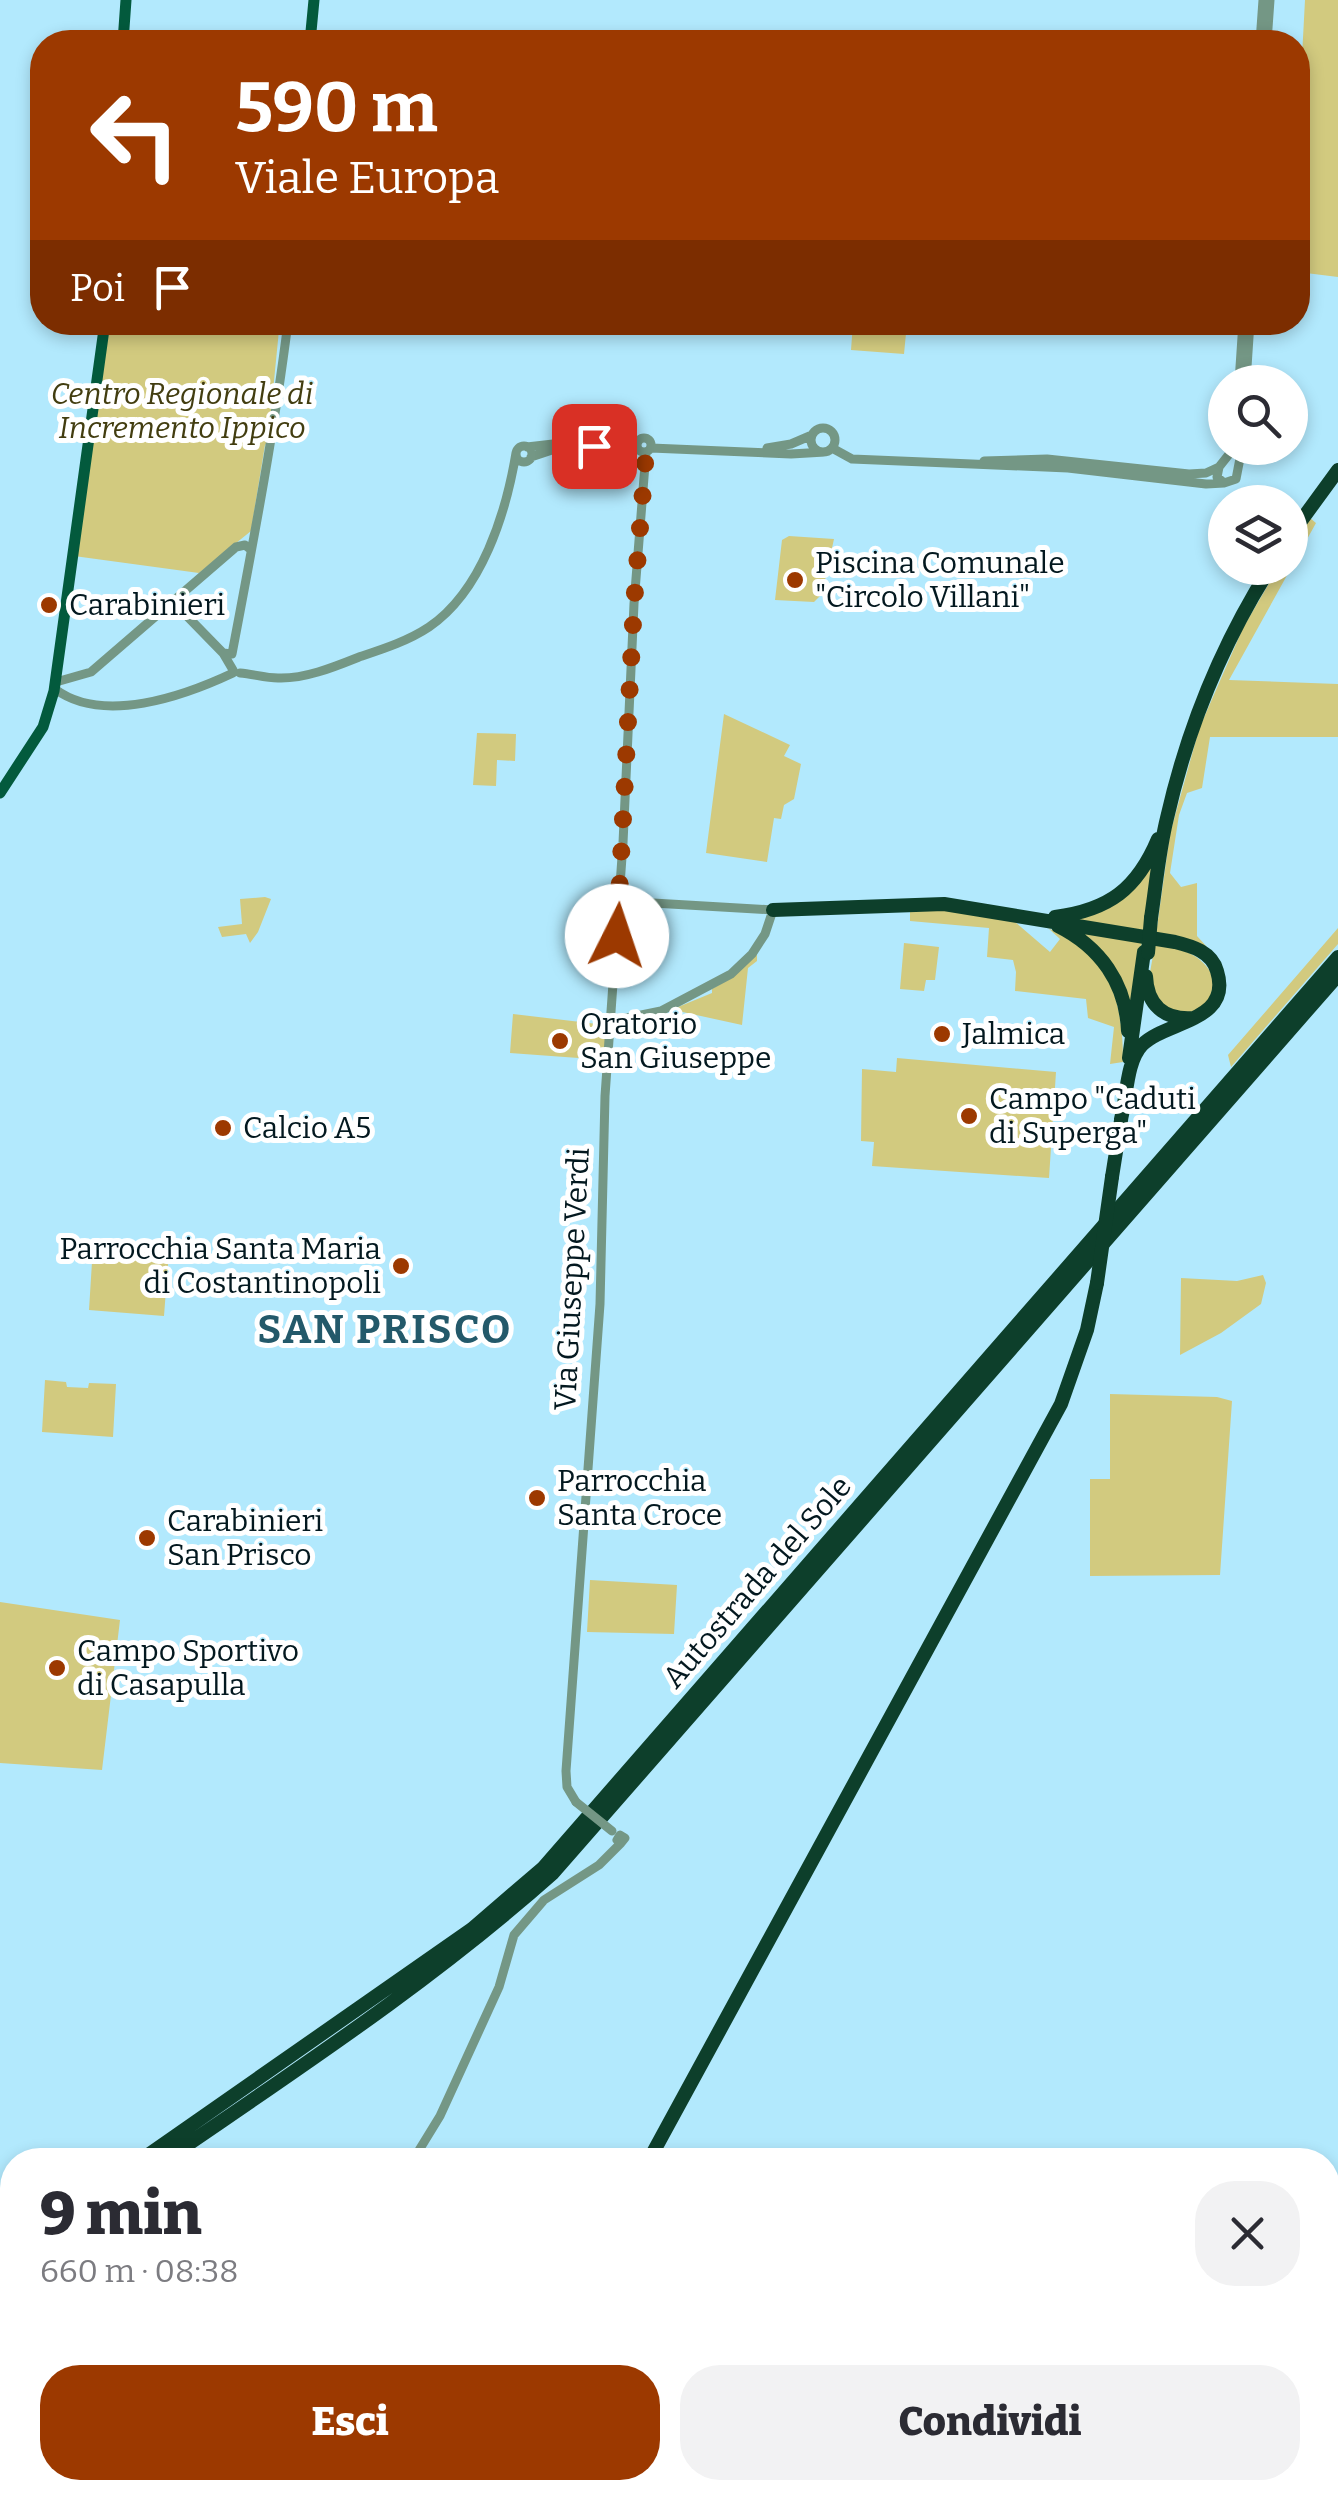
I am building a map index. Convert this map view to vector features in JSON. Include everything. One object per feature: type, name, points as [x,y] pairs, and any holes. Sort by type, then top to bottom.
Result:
[{"type":"highway","points":[[1308,511],[1338,470]]},
{"type":"highway","points":[[656,2148],[1073,1376],[1097,1283],[1166,820],[1183,758],[1216,667],[1261,585]]},
{"type":"highway","points":[[1044,918],[1098,908],[1122,893],[1142,871],[1166,820]]},
{"type":"highway","points":[[773,910],[944,904],[1184,944],[1204,953],[1214,964],[1219,988],[1214,1002],[1198,1017],[1155,1036],[1140,1049],[1133,1061],[1121,1119]]},
{"type":"highway","points":[[1044,918],[1092,948],[1115,978],[1128,1023],[1128,1066]]},
{"type":"highway","points":[[1146,953],[1145,982],[1155,1006],[1175,1018],[1198,1017]]},
{"type":"highway","name":"Autostrada del Sole","points":[[158,2148],[456,1940],[544,1868],[1338,957]]},
{"type":"highway","name":"Autostrada del Sole","points":[[182,2148],[404,1996],[480,1938],[553,1873],[1338,976]]},
{"type":"main road","points":[[124,30],[126,0]]},
{"type":"main road","points":[[311,30],[314,0]]},
{"type":"main road","points":[[0,793],[44,727],[55,686],[103,335]]},
{"type":"street","points":[[1265,30],[1266,0]]},
{"type":"street","points":[[239,672],[227,653],[276,420],[286,335]]},
{"type":"street","points":[[1243,365],[1245,335]]},
{"type":"street","points":[[50,708],[60,702],[75,701],[112,708],[195,690],[239,672],[282,679],[331,668],[428,628],[458,600],[482,562],[510,484],[516,453],[518,460],[578,446],[645,446],[776,448],[818,429],[829,430],[835,440],[828,450],[790,454],[645,446]]},
{"type":"street","points":[[812,435],[812,446],[852,459],[1068,468],[1206,484],[1234,481],[1239,465]]},
{"type":"street","name":"Via Giuseppe Verdi","points":[[421,2148],[440,2116],[499,1987],[514,1935],[557,1890],[606,1858],[618,1838],[576,1802],[566,1781],[600,1304],[606,1096],[645,446]]},
{"type":"street","points":[[510,484],[528,455]]},
{"type":"street","points":[[973,464],[1047,459],[1189,474],[1206,473],[1222,465],[1234,466],[1237,473]]},
{"type":"street","points":[[1222,465],[1217,476],[1224,483]]},
{"type":"street","points":[[75,701],[55,686],[73,675],[91,672],[255,530]]},
{"type":"street","points":[[236,547],[246,545],[250,549]]},
{"type":"street","points":[[176,609],[184,591]]},
{"type":"street","points":[[162,610],[183,612],[227,653],[239,672]]},
{"type":"street","points":[[58,666],[73,675]]},
{"type":"street","points":[[612,1021],[661,1012],[731,974],[765,934],[773,910],[619,902]]},
{"type":"green space","points":[[1305,0],[1338,0],[1338,277],[1310,274],[1310,30],[1303,30]]},
{"type":"green space","name":"Centro Regionale di Incremento Ippico","points":[[103,335],[279,335],[268,442],[251,531],[199,573],[74,556]]},
{"type":"green space","points":[[852,335],[906,335],[904,354],[851,350]]},
{"type":"green space","points":[[1310,518],[1316,523],[1308,537]]},
{"type":"green space","points":[[789,536],[834,539],[822,594],[814,602],[775,600],[782,540]]},
{"type":"green space","points":[[1268,585],[1282,585],[1229,680],[1338,684],[1338,737],[1210,737],[1202,788],[1187,793],[1179,815],[1170,873],[1181,887],[1197,883],[1197,936],[1216,957],[1156,934],[1170,834],[1199,729],[1243,628]]},
{"type":"green space","points":[[724,714],[790,745],[784,756],[801,764],[794,799],[784,805],[781,819],[774,818],[767,862],[706,853]]},
{"type":"green space","points":[[477,733],[516,734],[515,761],[497,760],[496,786],[473,785]]},
{"type":"green space","points":[[1152,864],[1144,932],[1079,921],[1078,918]]},
{"type":"green space","points":[[240,899],[271,899],[250,943],[246,934],[222,937],[218,927],[242,924]]},
{"type":"green space","points":[[934,909],[1014,921],[1050,952],[1060,939],[1048,928],[1086,951],[1109,981],[1116,999],[1123,1062],[1110,1064],[1114,1027],[1088,1018],[1086,999],[1015,991],[1013,960],[987,957],[989,928],[910,921],[910,910]]},
{"type":"green space","points":[[1338,928],[1338,944],[1231,1067],[1228,1055]]},
{"type":"green space","points":[[1080,931],[1142,942],[1131,1017]]},
{"type":"green space","points":[[904,943],[939,947],[935,980],[926,980],[924,991],[900,989]]},
{"type":"green space","points":[[1155,944],[1183,950],[1204,964],[1215,980],[1208,1005],[1181,1016],[1155,1002],[1149,978]]},
{"type":"green space","points":[[757,952],[757,961],[748,968],[742,1025],[678,1011],[678,1007],[712,993]]},
{"type":"green space","name":"Oratorio San Giuseppe","points":[[513,1014],[606,1025],[606,1060],[510,1053]]},
{"type":"green space","points":[[897,1058],[1056,1072],[1049,1178],[872,1166],[874,1142],[861,1141],[862,1069],[896,1072]]},
{"type":"green space","points":[[93,1246],[169,1251],[164,1316],[89,1310]]},
{"type":"green space","points":[[1263,1275],[1266,1283],[1261,1304],[1221,1333],[1180,1355],[1181,1278],[1237,1281]]},
{"type":"green space","points":[[45,1380],[66,1382],[67,1387],[116,1384],[113,1437],[42,1432]]},
{"type":"green space","points":[[1110,1394],[1217,1397],[1232,1401],[1220,1575],[1090,1576],[1090,1479],[1110,1479]]},
{"type":"green space","points":[[590,1580],[677,1585],[674,1634],[587,1632]]},
{"type":"green space","name":"Campo Sportivo di Casapulla","points":[[0,1602],[120,1620],[102,1770],[0,1763]]},
{"type":"place","name":"Piscina Comunale \"Circolo Villani\"","points":[[795,580]]},
{"type":"place","name":"Carabinieri","points":[[49,605]]},
{"type":"place","name":"Jalmica","points":[[942,1034]]},
{"type":"place","name":"Oratorio San Giuseppe","points":[[560,1041]]},
{"type":"place","name":"Campo \"Caduti di Superga\"","points":[[969,1116]]},
{"type":"place","name":"Calcio A5","points":[[223,1128]]},
{"type":"place","name":"Parrocchia Santa Maria di Costantinopoli","points":[[401,1266]]},
{"type":"place","name":"Parrocchia Santa Croce","points":[[537,1498]]},
{"type":"place","name":"Carabinieri San Prisco","points":[[147,1538]]},
{"type":"place","name":"Campo Sportivo di Casapulla","points":[[57,1668]]},
{"type":"district","name":"SAN PRISCO","points":[[385,1329]]},
{"type":"route","points":[[594,446],[637,447],[646,452],[617,936]]}]
